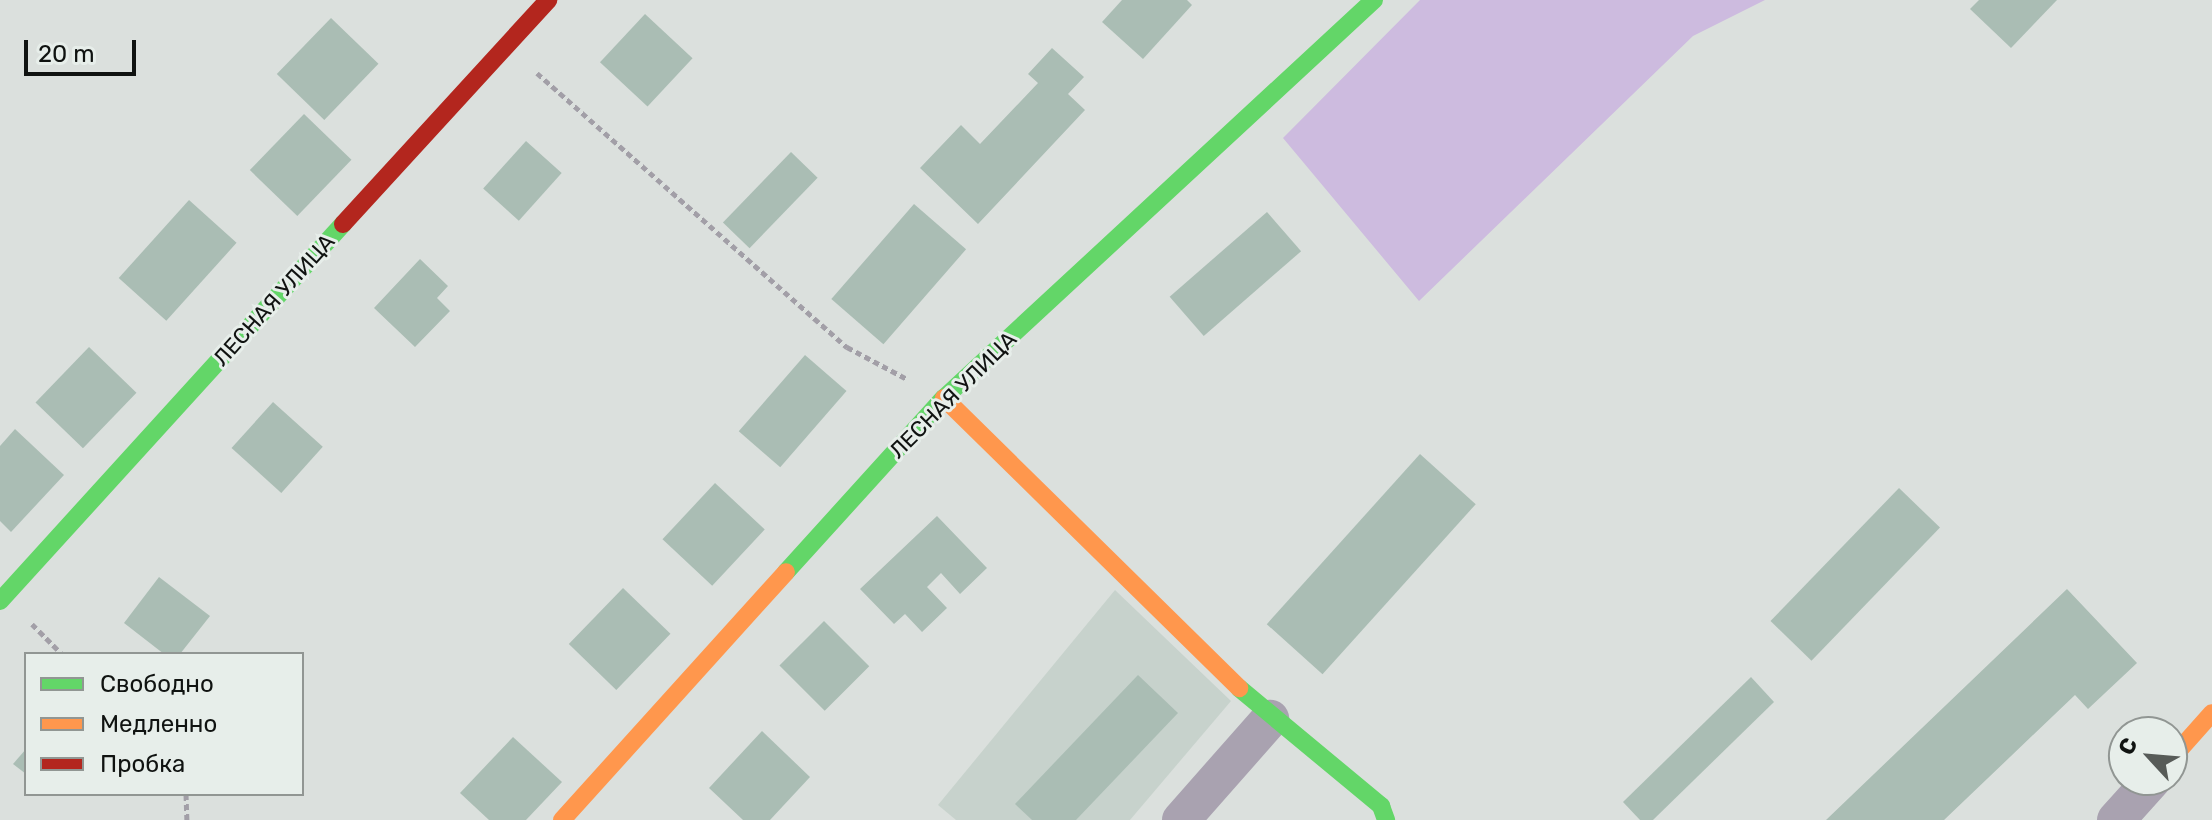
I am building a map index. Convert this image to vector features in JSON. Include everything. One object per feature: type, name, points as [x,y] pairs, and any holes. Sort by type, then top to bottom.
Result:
[{"type":"street","name":"ЛЕСНАЯ УЛИЦА","points":[[0,601],[548,0]]},
{"type":"street","name":"ЛЕСНАЯ УЛИЦА","points":[[562,820],[944,398],[1374,0]]},
{"type":"street","points":[[944,398],[1270,719],[1381,806],[1386,820]]},
{"type":"street","points":[[2188,740],[2212,713]]},
{"type":"street","points":[[1181,820],[1270,719]]},
{"type":"street","points":[[2116,820],[2138,796]]},
{"type":"path","points":[[506,46],[847,347],[944,398]]},
{"type":"path","points":[[186,796],[187,820]]},
{"type":"shaded area","points":[[1420,0],[1765,0],[1693,36],[1419,301],[1283,138]]},
{"type":"shaded area","points":[[1115,590],[1231,701],[1130,820],[956,820],[938,805]]},
{"type":"building","points":[[1122,0],[1187,0],[1192,5],[1143,59],[1102,22]]},
{"type":"building","points":[[1979,0],[2057,0],[2011,48],[1970,9]]},
{"type":"building","points":[[645,14],[693,58],[648,107],[600,62]]},
{"type":"building","points":[[331,18],[378,64],[324,120],[277,74]]},
{"type":"building","points":[[1052,48],[1084,77],[1068,94],[1085,110],[978,224],[920,168],[961,125],[980,144],[1038,83],[1028,74]]},
{"type":"building","points":[[304,114],[351,160],[297,216],[250,170]]},
{"type":"building","points":[[526,141],[562,173],[519,221],[483,189]]},
{"type":"building","points":[[791,152],[818,178],[750,248],[723,222]]},
{"type":"building","points":[[189,200],[237,243],[166,321],[119,278]]},
{"type":"building","points":[[914,204],[966,249],[883,344],[831,299]]},
{"type":"building","points":[[1267,212],[1301,251],[1204,336],[1170,297]]},
{"type":"building","points":[[420,259],[448,286],[437,298],[450,311],[415,347],[374,308]]},
{"type":"building","points":[[89,347],[136,393],[83,448],[36,402]]},
{"type":"building","points":[[805,355],[847,391],[780,467],[739,431]]},
{"type":"building","points":[[273,402],[323,447],[281,493],[232,448]]},
{"type":"building","points":[[15,429],[64,475],[11,532],[0,521],[0,446]]},
{"type":"building","points":[[1420,454],[1476,504],[1323,674],[1267,624]]},
{"type":"building","points":[[715,483],[765,529],[712,586],[662,539]]},
{"type":"building","points":[[1899,488],[1940,528],[1811,661],[1770,621]]},
{"type":"building","points":[[937,516],[987,568],[960,594],[941,573],[927,587],[947,608],[922,632],[905,614],[894,624],[860,589]]},
{"type":"building","points":[[159,577],[210,616],[182,652],[161,652],[124,623]]},
{"type":"building","points":[[623,588],[670,634],[616,690],[569,644]]},
{"type":"building","points":[[2067,589],[2137,663],[2088,709],[2075,695],[1944,820],[1826,820]]},
{"type":"building","points":[[824,621],[869,666],[825,711],[779,666]]},
{"type":"building","points":[[1138,675],[1178,713],[1076,820],[1032,820],[1015,804]]},
{"type":"building","points":[[1751,677],[1774,702],[1653,820],[1640,820],[1623,802]]},
{"type":"building","points":[[762,731],[810,777],[770,820],[743,820],[709,788]]},
{"type":"building","points":[[513,737],[562,782],[526,820],[489,820],[460,793]]},
{"type":"building","points":[[24,751],[24,772],[13,764]]},
{"type":"traffic: fast","points":[[786,572],[944,398],[1374,0]]},
{"type":"traffic: fast","points":[[0,601],[343,224]]},
{"type":"traffic: fast","points":[[1239,688],[1381,806],[1386,820]]},
{"type":"traffic: slow","points":[[944,398],[1239,688]]},
{"type":"traffic: slow","points":[[562,820],[786,572]]},
{"type":"traffic: slow","points":[[2188,740],[2212,713]]},
{"type":"traffic: jam","points":[[343,224],[548,0]]}]
